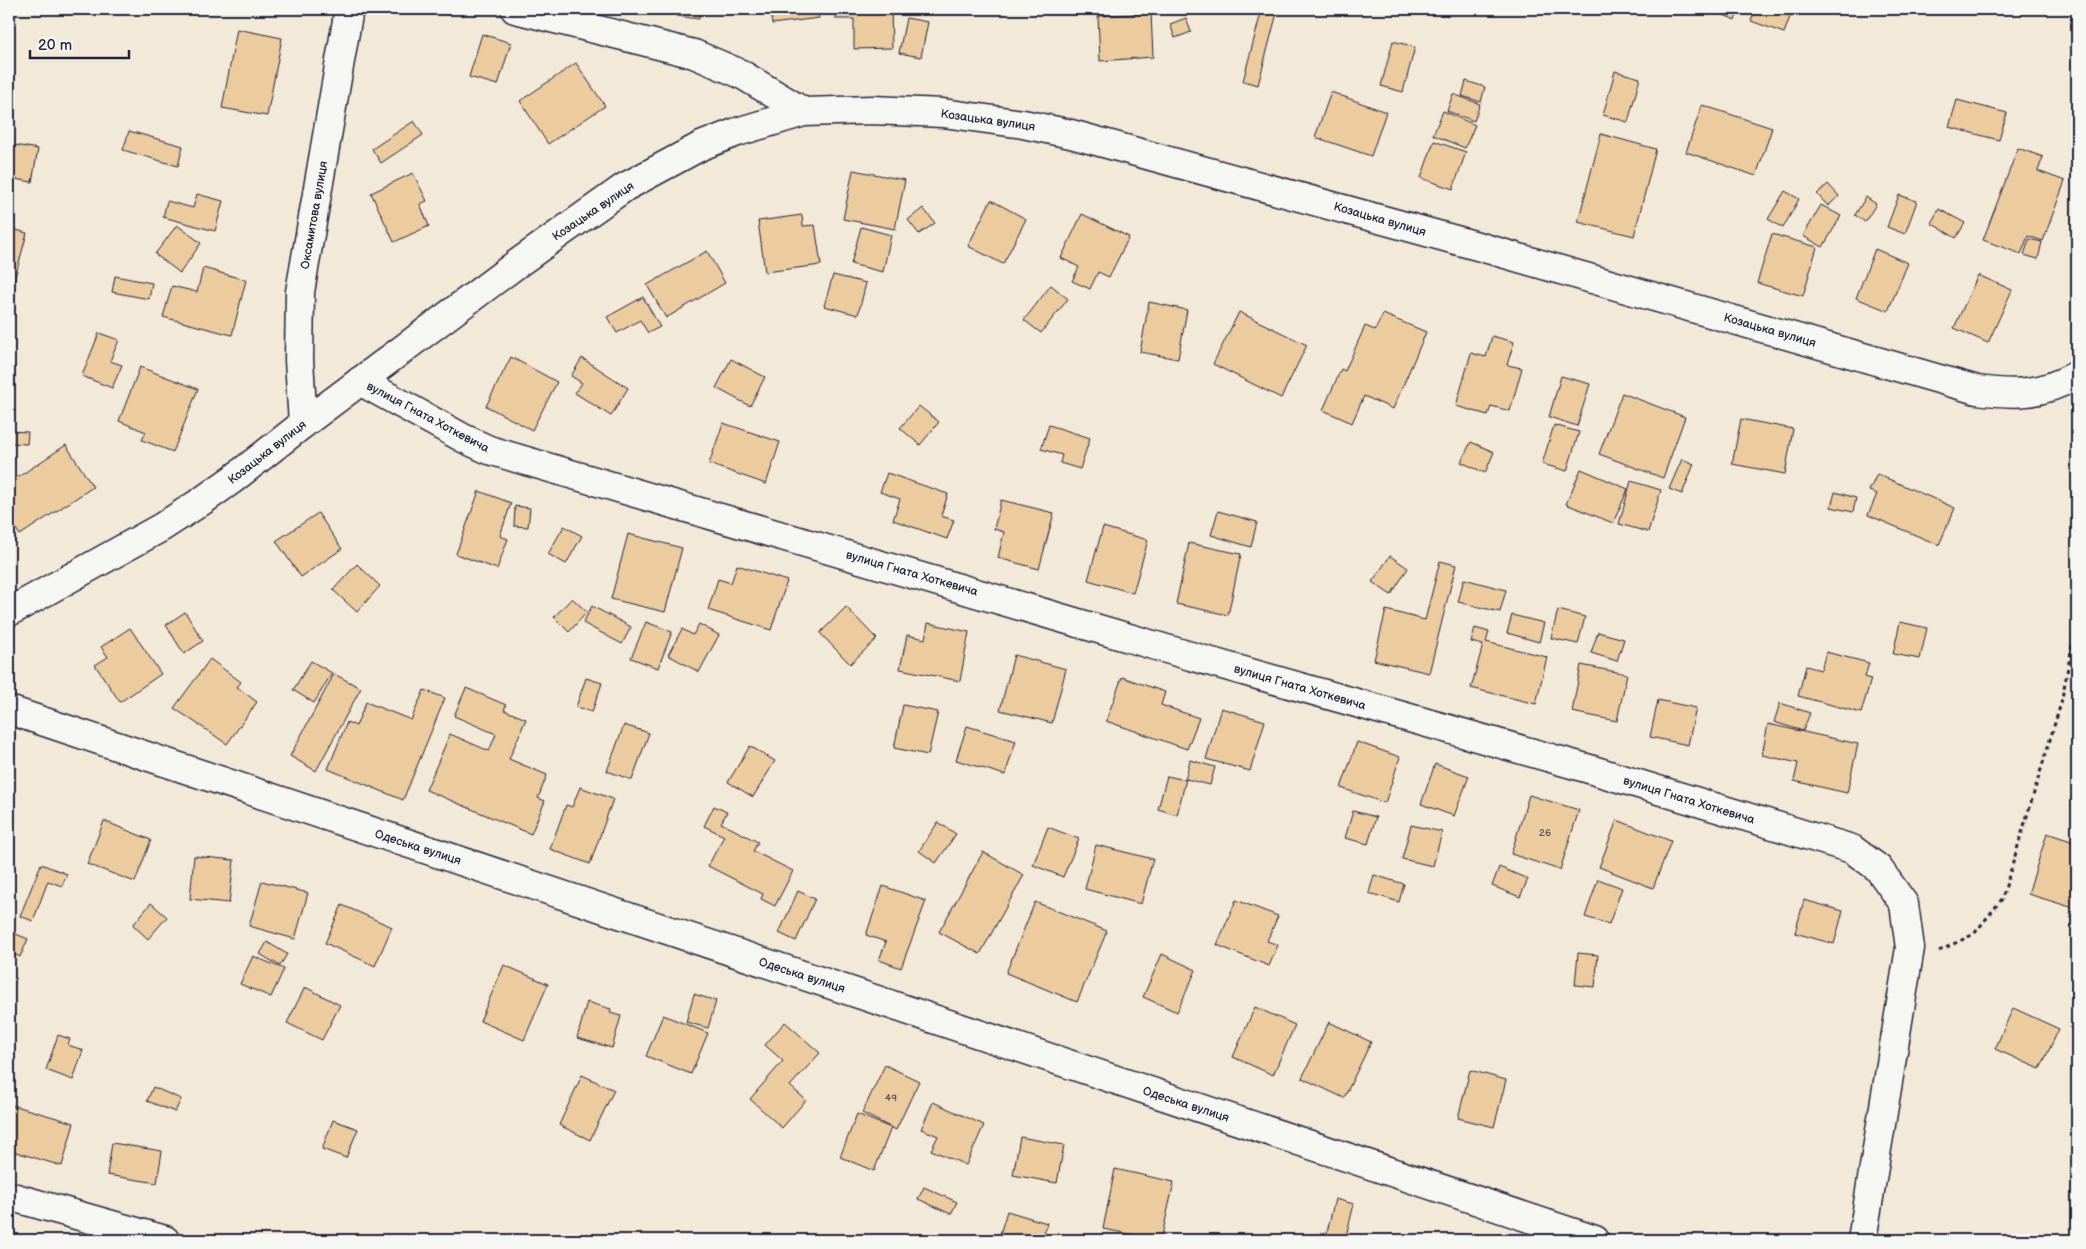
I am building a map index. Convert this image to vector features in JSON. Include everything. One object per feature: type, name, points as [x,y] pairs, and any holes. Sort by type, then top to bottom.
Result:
[{"type":"street","name":"Оксамитова вулиця","points":[[303,424],[299,360],[300,292],[349,9]]},
{"type":"street","points":[[515,9],[694,54],[742,74],[804,112]]},
{"type":"street","name":"Козацька вулиця","points":[[9,612],[162,527],[233,480],[303,424],[518,263],[625,188],[701,146],[737,132],[804,112],[872,110],[943,114],[1023,124],[1071,134],[1481,247],[1977,390],[2010,394],[2034,392],[2065,382],[2077,375]]},
{"type":"street","name":"вулиця Гната Хоткевича","points":[[360,381],[489,450],[1187,655],[1586,768],[1852,850],[1878,868],[1904,904],[1910,948],[1862,1240]]},
{"type":"street","name":"Одеська вулиця","points":[[9,710],[1596,1240]]},
{"type":"street","points":[[9,1196],[165,1240]]},
{"type":"path","points":[[1908,960],[1947,949],[1974,934],[2002,899],[2061,703],[2077,621]]},
{"type":"building","points":[[678,9],[715,9],[714,12],[700,10],[699,19],[677,16]]},
{"type":"building","points":[[770,9],[818,9],[819,18],[772,24]]},
{"type":"building","points":[[836,9],[891,9],[892,48],[854,49],[854,19],[836,19]]},
{"type":"building","points":[[1262,9],[1278,9],[1258,85],[1243,81]]},
{"type":"building","points":[[1714,9],[1740,9],[1735,20]]},
{"type":"building","points":[[1756,9],[1793,9],[1784,33],[1751,21]]},
{"type":"building","points":[[1151,13],[1153,57],[1100,61],[1098,16]]},
{"type":"building","points":[[906,18],[928,22],[921,57],[899,53]]},
{"type":"building","points":[[1186,18],[1191,32],[1175,38],[1170,24]]},
{"type":"building","points":[[237,29],[282,38],[267,116],[222,108]]},
{"type":"building","points":[[482,34],[511,43],[498,85],[469,77]]},
{"type":"building","points":[[1393,41],[1415,47],[1403,92],[1381,86]]},
{"type":"building","points":[[576,63],[605,106],[548,144],[520,101]]},
{"type":"building","points":[[1615,71],[1640,78],[1628,122],[1603,115]]},
{"type":"building","points":[[1466,81],[1485,87],[1481,102],[1462,96]]},
{"type":"building","points":[[1331,92],[1386,112],[1371,156],[1315,137]]},
{"type":"building","points":[[1453,94],[1480,104],[1474,121],[1447,111]]},
{"type":"building","points":[[1957,100],[2007,113],[1999,140],[1949,127]]},
{"type":"building","points":[[1702,105],[1772,128],[1756,176],[1686,152]]},
{"type":"building","points":[[1443,111],[1475,125],[1465,148],[1433,135]]},
{"type":"building","points":[[414,121],[423,135],[381,163],[372,149]]},
{"type":"building","points":[[129,131],[183,146],[178,166],[123,150]]},
{"type":"building","points":[[1601,134],[1656,149],[1634,236],[1578,222]]},
{"type":"building","points":[[1434,141],[1466,152],[1453,189],[1421,178]]},
{"type":"building","points":[[9,144],[38,149],[32,182],[9,178]]},
{"type":"building","points":[[2018,148],[2043,157],[2038,171],[2065,181],[2043,241],[2028,236],[2021,254],[1983,240]]},
{"type":"building","points":[[853,170],[905,180],[895,229],[843,219]]},
{"type":"building","points":[[413,173],[427,201],[420,204],[429,226],[394,242],[371,193]]},
{"type":"building","points":[[1828,184],[1839,196],[1828,206],[1817,194]]},
{"type":"building","points":[[1785,191],[1799,199],[1783,228],[1768,219]]},
{"type":"building","points":[[197,194],[223,201],[215,231],[163,217],[167,201],[193,208]]},
{"type":"building","points":[[1899,195],[1917,201],[1905,234],[1887,227]]},
{"type":"building","points":[[1866,197],[1876,204],[1865,222],[1855,215]]},
{"type":"building","points":[[991,200],[1026,219],[1003,264],[968,246]]},
{"type":"building","points":[[1821,205],[1841,216],[1823,247],[1803,236]]},
{"type":"building","points":[[923,208],[935,223],[919,234],[908,220]]},
{"type":"building","points":[[1939,209],[1965,223],[1956,238],[1931,223]]},
{"type":"building","points":[[1082,214],[1129,237],[1109,277],[1098,272],[1090,289],[1072,281],[1079,267],[1061,258]]},
{"type":"building","points":[[802,215],[803,226],[815,225],[821,265],[765,272],[758,221]]},
{"type":"building","points":[[177,225],[201,243],[180,273],[155,254]]},
{"type":"building","points":[[861,227],[891,235],[883,272],[851,264]]},
{"type":"building","points":[[9,228],[27,233],[14,281],[9,280]]},
{"type":"building","points":[[1772,234],[1817,247],[1803,296],[1757,283]]},
{"type":"building","points":[[2029,239],[2042,242],[2038,259],[2024,255]]},
{"type":"building","points":[[1875,249],[1908,263],[1888,311],[1856,298]]},
{"type":"building","points":[[707,251],[725,283],[666,318],[647,285]]},
{"type":"building","points":[[203,268],[246,280],[232,335],[163,317],[172,286],[197,292]]},
{"type":"building","points":[[833,275],[866,283],[858,315],[824,306]]},
{"type":"building","points":[[1978,275],[2012,290],[1988,343],[1954,328]]},
{"type":"building","points":[[115,276],[152,283],[149,299],[112,292]]},
{"type":"building","points":[[1051,285],[1068,299],[1041,333],[1024,320]]},
{"type":"building","points":[[643,297],[660,327],[648,333],[640,320],[617,333],[607,317]]},
{"type":"building","points":[[1149,302],[1187,310],[1178,359],[1140,352]]},
{"type":"building","points":[[1239,312],[1307,345],[1281,398],[1213,364]]},
{"type":"building","points":[[1383,314],[1426,332],[1393,409],[1364,396],[1352,423],[1323,410],[1341,369],[1345,371],[1365,326],[1375,330]]},
{"type":"building","points":[[99,333],[119,340],[110,361],[122,365],[112,388],[82,376]]},
{"type":"building","points":[[1492,336],[1514,342],[1507,365],[1522,368],[1510,411],[1491,406],[1488,415],[1456,406],[1471,353],[1486,357]]},
{"type":"building","points":[[511,357],[557,382],[532,430],[486,406]]},
{"type":"building","points":[[582,358],[628,388],[611,416],[575,393],[582,383],[571,376]]},
{"type":"building","points":[[731,359],[765,377],[750,406],[716,388]]},
{"type":"building","points":[[140,367],[198,389],[173,452],[142,440],[146,432],[119,421]]},
{"type":"building","points":[[1561,376],[1590,384],[1577,426],[1549,417]]},
{"type":"building","points":[[1622,393],[1685,417],[1663,478],[1599,454]]},
{"type":"building","points":[[919,406],[939,422],[920,445],[900,428]]},
{"type":"building","points":[[1741,419],[1793,429],[1785,474],[1732,464]]},
{"type":"building","points":[[723,423],[780,442],[766,484],[709,464]]},
{"type":"building","points":[[1049,425],[1090,438],[1080,469],[1060,463],[1062,455],[1041,449]]},
{"type":"building","points":[[1554,425],[1579,432],[1567,471],[1542,464]]},
{"type":"building","points":[[9,431],[28,432],[27,444],[9,443]]},
{"type":"building","points":[[1471,442],[1494,452],[1485,473],[1461,462]]},
{"type":"building","points":[[66,445],[93,487],[20,535],[9,518],[9,483]]},
{"type":"building","points":[[1682,459],[1694,464],[1682,494],[1669,489]]},
{"type":"building","points":[[1581,469],[1628,489],[1613,523],[1566,504]]},
{"type":"building","points":[[887,473],[948,494],[941,516],[954,520],[947,539],[893,520],[900,499],[880,492]]},
{"type":"building","points":[[1877,474],[1955,508],[1939,545],[1868,515],[1877,494],[1869,491]]},
{"type":"building","points":[[1631,481],[1661,490],[1648,532],[1619,524]]},
{"type":"building","points":[[479,491],[511,503],[500,536],[508,539],[497,569],[456,554]]},
{"type":"building","points":[[1835,492],[1856,498],[1853,512],[1831,507]]},
{"type":"building","points":[[1001,500],[1054,513],[1039,569],[998,558],[1004,532],[994,529]]},
{"type":"building","points":[[515,506],[530,508],[528,527],[514,526]]},
{"type":"building","points":[[1218,511],[1257,522],[1251,547],[1211,535]]},
{"type":"building","points":[[318,513],[342,549],[301,577],[276,541]]},
{"type":"building","points":[[564,526],[582,536],[566,564],[548,554]]},
{"type":"building","points":[[1103,527],[1148,540],[1133,593],[1088,580]]},
{"type":"building","points":[[9,532],[15,541],[9,545]]},
{"type":"building","points":[[628,534],[682,548],[665,612],[611,599]]},
{"type":"building","points":[[1189,543],[1241,554],[1228,615],[1176,604]]},
{"type":"building","points":[[1390,556],[1408,568],[1391,595],[1372,582]]},
{"type":"building","points":[[1440,561],[1456,565],[1429,673],[1374,660],[1386,610],[1425,620]]},
{"type":"building","points":[[357,564],[380,586],[357,612],[333,590]]},
{"type":"building","points":[[737,565],[787,581],[771,630],[708,610],[718,579],[731,583]]},
{"type":"building","points":[[1464,579],[1506,590],[1500,612],[1458,602]]},
{"type":"building","points":[[572,598],[587,612],[569,632],[554,617]]},
{"type":"building","points":[[592,606],[631,627],[622,644],[583,623]]},
{"type":"building","points":[[846,607],[877,639],[850,664],[820,633]]},
{"type":"building","points":[[1558,610],[1585,617],[1578,644],[1551,638]]},
{"type":"building","points":[[185,612],[203,641],[184,654],[166,625]]},
{"type":"building","points":[[1512,615],[1544,623],[1539,642],[1507,633]]},
{"type":"building","points":[[646,622],[672,632],[658,668],[631,658]]},
{"type":"building","points":[[1900,622],[1927,628],[1920,659],[1893,654]]},
{"type":"building","points":[[928,623],[969,632],[960,681],[900,669],[907,635],[925,639]]},
{"type":"building","points":[[699,624],[719,635],[699,672],[668,655],[682,629],[693,635]]},
{"type":"building","points":[[130,628],[161,674],[120,702],[95,665],[108,657],[101,647]]},
{"type":"building","points":[[1475,628],[1489,632],[1486,642],[1547,657],[1536,704],[1471,688],[1483,645],[1471,642]]},
{"type":"building","points":[[1598,632],[1624,639],[1617,661],[1591,653]]},
{"type":"building","points":[[1826,652],[1869,663],[1865,677],[1871,679],[1861,713],[1798,696],[1806,666],[1821,670]]},
{"type":"building","points":[[1014,655],[1066,669],[1052,723],[1000,710]]},
{"type":"building","points":[[210,659],[241,682],[237,687],[257,702],[227,744],[174,708]]},
{"type":"building","points":[[311,661],[332,673],[314,703],[293,690]]},
{"type":"building","points":[[1581,665],[1627,674],[1617,721],[1572,712]]},
{"type":"building","points":[[334,674],[361,688],[316,771],[290,756]]},
{"type":"building","points":[[1122,677],[1165,692],[1161,705],[1199,718],[1187,749],[1106,721]]},
{"type":"building","points":[[586,678],[602,683],[592,712],[576,707]]},
{"type":"building","points":[[466,688],[506,705],[504,710],[526,719],[509,759],[547,775],[538,798],[545,801],[531,834],[426,790],[450,734],[489,751],[496,734],[454,716]]},
{"type":"building","points":[[424,690],[445,698],[403,800],[328,769],[347,722],[356,726],[366,702],[411,720]]},
{"type":"building","points":[[1658,700],[1696,708],[1688,745],[1650,737]]},
{"type":"building","points":[[1780,703],[1810,713],[1803,731],[1774,722]]},
{"type":"building","points":[[903,705],[938,712],[928,755],[894,748]]},
{"type":"building","points":[[1221,708],[1265,721],[1250,771],[1206,759]]},
{"type":"building","points":[[1768,724],[1858,744],[1847,793],[1794,781],[1798,763],[1762,755]]},
{"type":"building","points":[[624,725],[649,733],[632,780],[607,771]]},
{"type":"building","points":[[967,726],[1016,741],[1005,775],[956,760]]},
{"type":"building","points":[[1357,742],[1400,757],[1385,803],[1341,788]]},
{"type":"building","points":[[750,746],[775,761],[753,797],[728,782]]},
{"type":"building","points":[[1190,760],[1215,767],[1210,785],[1186,779],[1177,815],[1158,809],[1167,776],[1185,780]]},
{"type":"building","points":[[1435,764],[1469,776],[1454,816],[1421,804]]},
{"type":"building","points":[[580,787],[613,799],[590,864],[550,849],[566,805],[572,807]]},
{"type":"building","points":[[1529,795],[1579,810],[1560,870],[1511,854]]},
{"type":"building","points":[[714,806],[727,812],[721,823],[758,842],[753,851],[793,871],[775,906],[761,899],[763,894],[708,866],[724,836],[704,826]]},
{"type":"building","points":[[1353,811],[1376,817],[1368,844],[1345,838]]},
{"type":"building","points":[[1617,820],[1671,841],[1653,888],[1599,867]]},
{"type":"building","points":[[104,821],[151,840],[135,882],[87,864]]},
{"type":"building","points":[[938,822],[956,834],[936,863],[919,851]]},
{"type":"building","points":[[1411,825],[1442,832],[1433,866],[1402,859]]},
{"type":"building","points":[[1048,827],[1079,839],[1063,877],[1033,865]]},
{"type":"building","points":[[2047,833],[2077,843],[2077,909],[2028,894]]},
{"type":"building","points":[[1096,845],[1153,859],[1141,904],[1085,889]]},
{"type":"building","points":[[983,852],[1024,875],[980,954],[939,932]]},
{"type":"building","points":[[194,856],[234,860],[229,903],[190,899]]},
{"type":"building","points":[[41,864],[67,874],[62,886],[48,881],[33,921],[20,916]]},
{"type":"building","points":[[1499,867],[1528,879],[1520,897],[1492,886]]},
{"type":"building","points":[[1374,875],[1404,884],[1399,902],[1369,893]]},
{"type":"building","points":[[1598,879],[1622,888],[1609,924],[1585,917]]},
{"type":"building","points":[[262,881],[308,893],[295,939],[249,926]]},
{"type":"building","points":[[883,886],[926,901],[901,968],[879,960],[886,942],[866,935]]},
{"type":"building","points":[[798,891],[815,899],[796,941],[779,933]]},
{"type":"building","points":[[1236,900],[1278,916],[1267,941],[1278,945],[1269,966],[1217,945]]},
{"type":"building","points":[[1804,900],[1843,911],[1834,944],[1795,933]]},
{"type":"building","points":[[1035,902],[1107,931],[1077,1002],[1006,973]]},
{"type":"building","points":[[151,903],[167,917],[148,939],[133,925]]},
{"type":"building","points":[[342,905],[392,927],[375,966],[325,943]]},
{"type":"building","points":[[11,932],[28,939],[20,957],[9,952]]},
{"type":"building","points":[[267,942],[287,954],[280,966],[260,954]]},
{"type":"building","points":[[1578,953],[1598,955],[1595,987],[1575,985]]},
{"type":"building","points":[[1162,954],[1196,970],[1177,1012],[1143,997]]},
{"type":"building","points":[[253,956],[284,969],[271,997],[240,984]]},
{"type":"building","points":[[504,965],[548,984],[524,1040],[480,1021]]},
{"type":"building","points":[[305,987],[340,1005],[322,1040],[287,1023]]},
{"type":"building","points":[[694,994],[716,1001],[708,1028],[686,1022]]},
{"type":"building","points":[[587,1002],[611,1009],[610,1013],[621,1016],[612,1048],[577,1038]]},
{"type":"building","points":[[1255,1007],[1295,1025],[1273,1075],[1233,1057]]},
{"type":"building","points":[[2013,1008],[2059,1029],[2040,1069],[1995,1049]]},
{"type":"building","points":[[663,1015],[708,1033],[691,1074],[646,1056]]},
{"type":"building","points":[[785,1022],[820,1053],[790,1086],[806,1100],[782,1128],[750,1099],[783,1061],[765,1045]]},
{"type":"building","points":[[1329,1022],[1371,1042],[1344,1098],[1302,1078]]},
{"type":"building","points":[[58,1035],[70,1039],[68,1045],[83,1050],[73,1080],[46,1070]]},
{"type":"building","points":[[885,1065],[919,1081],[896,1130],[862,1113]]},
{"type":"building","points":[[1470,1070],[1506,1080],[1494,1127],[1458,1118]]},
{"type":"building","points":[[582,1075],[614,1090],[590,1140],[559,1125]]},
{"type":"building","points":[[153,1087],[181,1099],[175,1112],[147,1101]]},
{"type":"building","points":[[933,1102],[984,1125],[966,1165],[931,1150],[938,1136],[921,1129]]},
{"type":"building","points":[[9,1104],[74,1123],[62,1166],[9,1150]]},
{"type":"building","points":[[857,1114],[891,1128],[874,1171],[840,1157]]},
{"type":"building","points":[[333,1120],[358,1129],[346,1158],[322,1149]]},
{"type":"building","points":[[1020,1137],[1064,1145],[1057,1183],[1013,1175]]},
{"type":"building","points":[[112,1143],[162,1151],[157,1183],[107,1175]]},
{"type":"building","points":[[1115,1169],[1174,1182],[1161,1240],[1103,1229]]},
{"type":"building","points":[[924,1187],[957,1202],[951,1214],[918,1199]]},
{"type":"building","points":[[1335,1199],[1354,1204],[1345,1240],[1325,1240]]},
{"type":"building","points":[[1007,1211],[1047,1223],[1042,1240],[1022,1240],[1000,1234]]}]
